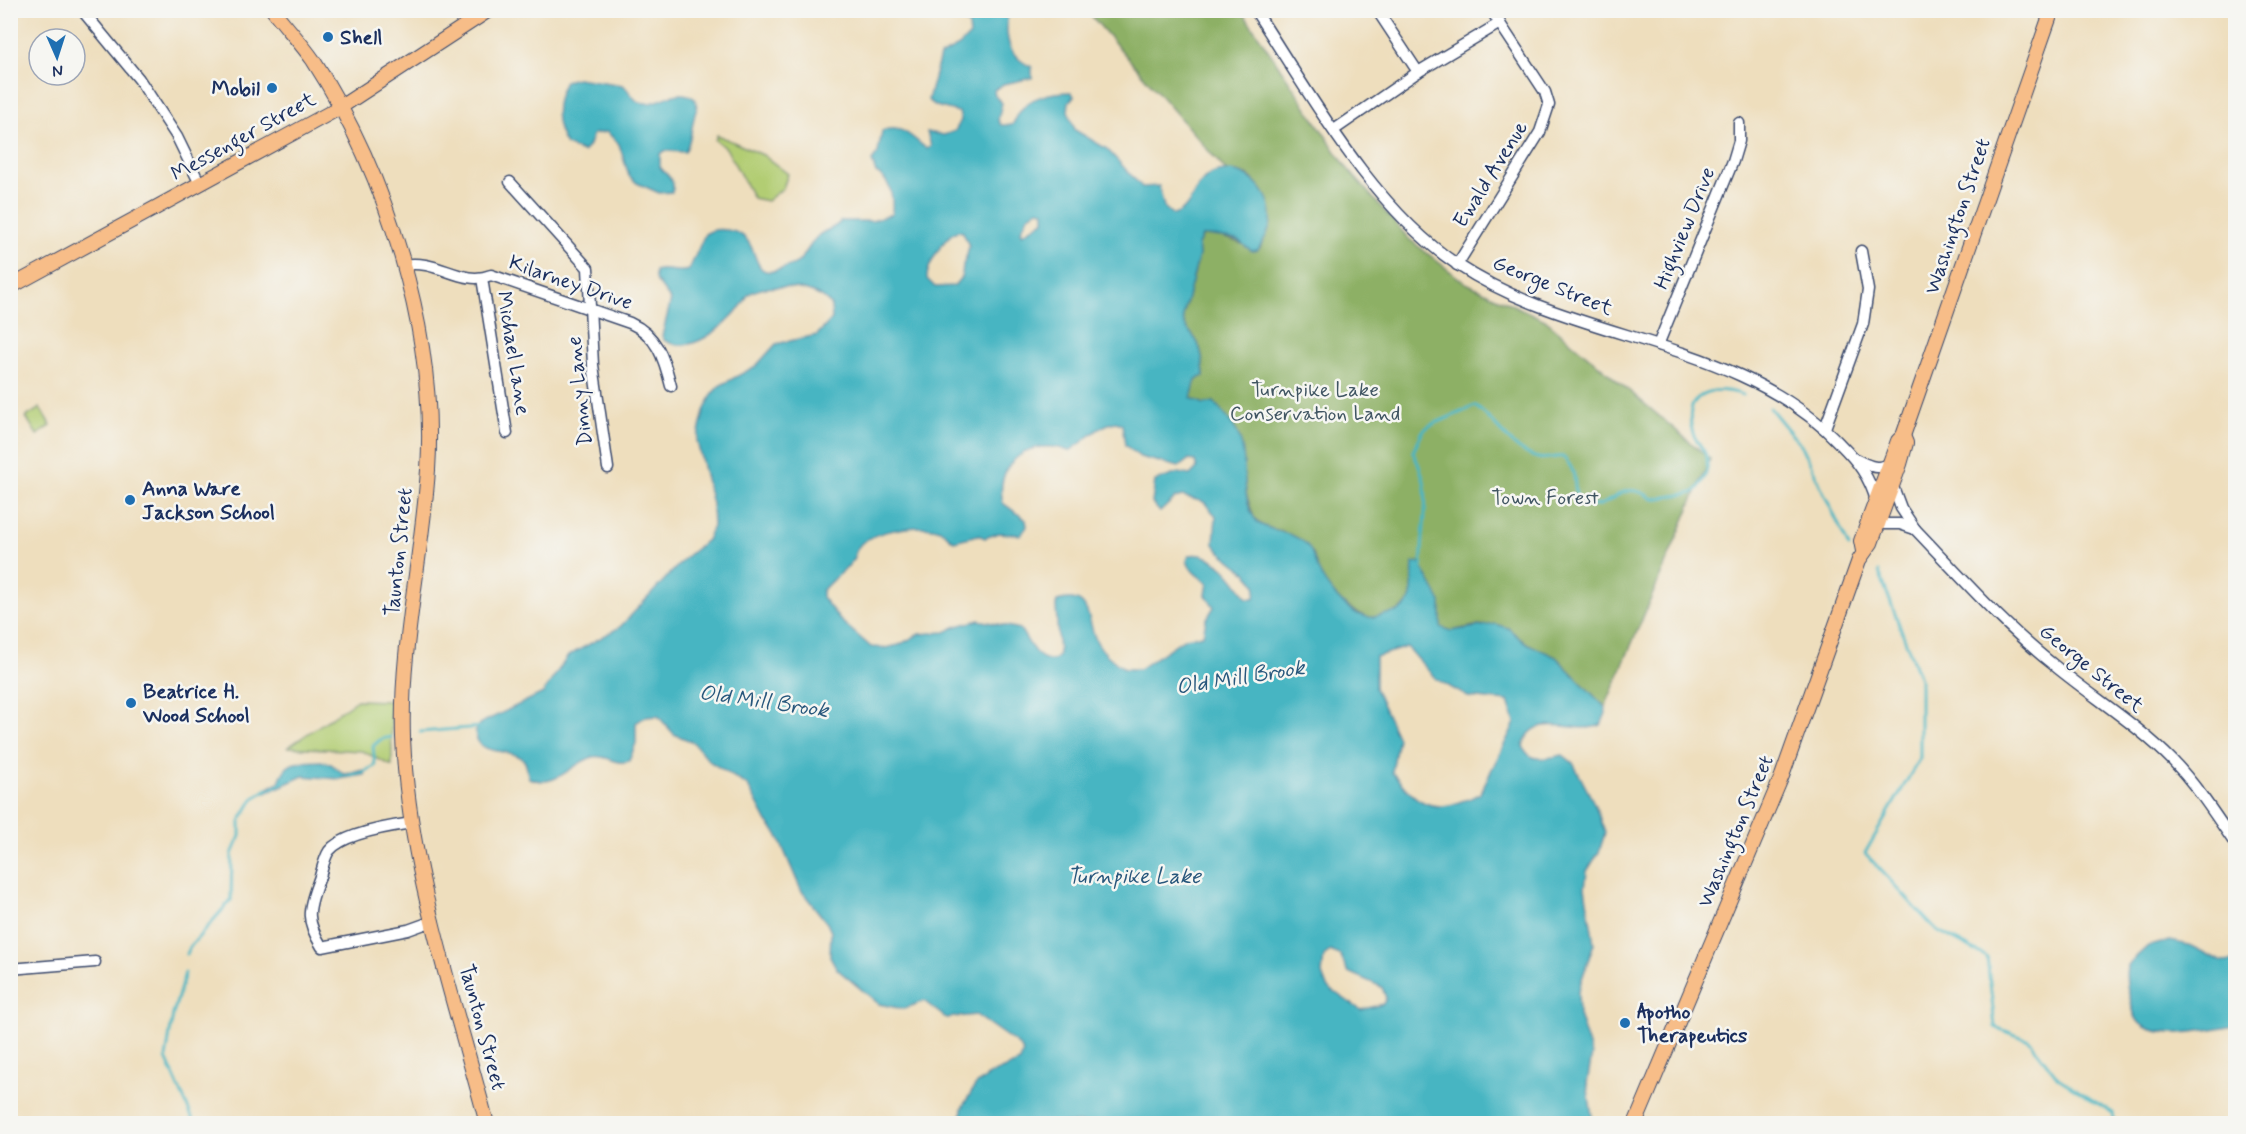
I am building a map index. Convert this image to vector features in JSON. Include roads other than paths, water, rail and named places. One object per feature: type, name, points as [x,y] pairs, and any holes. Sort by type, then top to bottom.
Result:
[{"type":"main road","name":"Taunton Street","points":[[273,10],[312,59],[362,149],[376,180],[403,265],[422,348],[429,431],[428,469],[404,691],[403,735],[412,823],[433,921],[487,1124]]},
{"type":"main road","name":"Messenger Street","points":[[10,287],[339,108],[489,10]]},
{"type":"main road","name":"Washington Street","points":[[1863,551],[1861,541],[1898,441],[1903,436],[2052,10]]},
{"type":"main road","name":"Washington Street","points":[[1635,1124],[1782,776],[1863,551],[1871,543],[1878,524],[1906,444],[1903,436]]},
{"type":"street","points":[[82,10],[139,78],[177,137],[200,184]]},
{"type":"street","name":"George Street","points":[[1255,10],[1334,130],[1399,213],[1457,264],[1515,296],[1756,380],[1784,396],[1825,428],[1855,459],[1869,480],[1876,501]]},
{"type":"street","points":[[1377,10],[1418,72]]},
{"type":"street","name":"Ewald Avenue","points":[[1457,264],[1540,132],[1549,105],[1545,92],[1491,10]]},
{"type":"street","points":[[1334,130],[1418,72],[1500,23]]},
{"type":"street","name":"Highview Drive","points":[[1658,345],[1733,161],[1739,141],[1740,123]]},
{"type":"street","name":"Dinny Lane","points":[[510,182],[588,268],[593,365],[608,468]]},
{"type":"street","points":[[1825,428],[1863,324],[1868,290],[1861,251]]},
{"type":"street","name":"Kilarney Drive","points":[[403,265],[420,262],[473,280],[491,275],[646,330],[654,339],[665,363],[671,386]]},
{"type":"street","name":"Michael Lane","points":[[482,279],[507,433]]},
{"type":"street","points":[[1855,459],[1872,467],[1884,467],[1890,463]]},
{"type":"street","name":"George Street","points":[[1892,484],[1901,508],[1915,529],[2023,638],[2054,666],[2128,721],[2172,760],[2197,789],[2235,845]]},
{"type":"street","points":[[1878,524],[1900,524],[1915,529]]},
{"type":"street","points":[[412,823],[393,825],[344,840],[330,850],[312,898],[308,919],[322,948],[408,930],[433,921]]},
{"type":"street","points":[[10,969],[95,962]]},
{"type":"water","name":"Turnpike Lake","points":[[957,11],[1008,11],[1007,36],[1012,51],[1032,67],[1032,78],[1004,84],[994,90],[995,96],[1002,103],[998,120],[1001,125],[1012,125],[1023,107],[1035,99],[1049,94],[1071,92],[1074,96],[1069,102],[1068,111],[1075,130],[1107,149],[1142,187],[1159,186],[1164,207],[1173,215],[1179,213],[1189,203],[1204,179],[1221,171],[1233,171],[1253,180],[1267,198],[1271,224],[1258,250],[1252,251],[1233,239],[1202,236],[1198,245],[1199,255],[1183,316],[1185,324],[1199,346],[1203,364],[1204,376],[1196,379],[1191,398],[1204,404],[1214,402],[1237,432],[1243,455],[1248,502],[1258,523],[1294,536],[1305,543],[1311,551],[1320,574],[1331,590],[1353,611],[1369,617],[1397,612],[1409,602],[1413,563],[1419,562],[1441,602],[1441,627],[1451,631],[1495,624],[1508,628],[1524,642],[1556,657],[1605,707],[1606,713],[1601,725],[1590,728],[1556,725],[1536,728],[1523,746],[1526,752],[1534,758],[1563,755],[1573,763],[1595,805],[1605,833],[1599,852],[1587,871],[1585,888],[1594,943],[1578,991],[1579,1015],[1592,1055],[1587,1083],[1593,1123],[961,1123],[962,1108],[975,1086],[989,1075],[1020,1062],[1023,1051],[1016,1043],[976,1015],[946,1018],[924,1001],[903,1009],[879,1004],[837,969],[830,956],[831,932],[827,923],[801,890],[777,834],[767,822],[748,786],[709,761],[693,742],[674,734],[658,716],[645,717],[636,723],[636,743],[629,761],[620,762],[593,757],[547,781],[529,778],[526,764],[520,757],[480,745],[475,731],[481,723],[543,693],[568,656],[620,627],[686,557],[707,540],[713,526],[712,504],[697,441],[704,411],[713,393],[719,386],[756,366],[776,344],[817,335],[832,319],[831,306],[816,294],[793,288],[768,288],[749,294],[735,313],[707,337],[685,345],[674,344],[664,340],[662,336],[671,300],[655,279],[655,271],[689,270],[705,234],[711,231],[727,230],[747,240],[758,264],[763,270],[770,272],[798,262],[818,236],[841,221],[872,221],[892,214],[890,190],[885,180],[876,173],[872,161],[878,153],[882,131],[901,130],[927,149],[931,146],[927,132],[944,135],[955,131],[961,120],[959,112],[936,106],[928,100],[940,56],[959,46],[970,35],[969,26],[958,17]],"holes":[[[1038,210],[1044,211],[1044,221],[1022,234],[1021,230],[1028,217]],[[963,232],[969,246],[962,276],[954,286],[935,287],[927,279],[930,266],[943,244],[953,233]],[[1110,423],[1122,424],[1125,445],[1140,457],[1179,467],[1188,460],[1195,461],[1197,468],[1190,475],[1178,473],[1155,481],[1152,503],[1160,512],[1175,498],[1182,496],[1204,502],[1216,516],[1214,544],[1249,575],[1256,586],[1255,598],[1247,598],[1237,583],[1216,561],[1207,557],[1189,555],[1187,561],[1191,569],[1208,583],[1206,595],[1214,607],[1206,620],[1203,635],[1185,638],[1139,669],[1125,669],[1099,646],[1083,604],[1069,599],[1057,601],[1059,655],[1054,660],[1042,658],[1020,629],[979,620],[945,632],[919,634],[899,645],[885,648],[871,647],[840,620],[822,597],[822,591],[851,562],[860,545],[879,534],[922,527],[940,530],[954,541],[978,535],[985,538],[999,533],[1021,535],[1027,526],[1026,520],[1003,503],[1001,488],[1004,475],[1010,465],[1019,456],[1042,447],[1055,447],[1069,451]],[[1407,647],[1436,679],[1468,697],[1508,701],[1515,723],[1480,793],[1473,798],[1438,806],[1428,804],[1413,795],[1392,772],[1398,738],[1375,688],[1375,657]],[[1330,951],[1340,955],[1348,972],[1382,987],[1386,998],[1383,1004],[1361,1010],[1327,987],[1322,974],[1324,956]]]},
{"type":"water","points":[[577,78],[623,85],[640,102],[654,102],[681,94],[695,99],[697,108],[685,152],[665,151],[660,154],[660,167],[672,181],[672,192],[659,193],[637,183],[629,176],[619,144],[607,132],[593,134],[588,147],[583,152],[566,145],[557,121],[557,105],[565,81]]},
{"type":"water","points":[[321,761],[331,764],[344,774],[364,770],[365,775],[339,779],[303,776],[266,793],[265,790],[279,782],[282,774],[290,765]]},
{"type":"water","points":[[2170,941],[2189,945],[2223,962],[2235,961],[2235,1025],[2176,1033],[2152,1030],[2138,1021],[2127,988],[2127,965],[2148,946]]},
{"type":"waterway","name":"Old Mill Brook","points":[[1422,568],[1425,488],[1413,452],[1423,431],[1429,426],[1475,406],[1512,442],[1528,454],[1538,458],[1563,457],[1573,472],[1578,498],[1585,505],[1592,506],[1600,505],[1625,491],[1642,493],[1653,499],[1693,493],[1705,478],[1707,464],[1706,455],[1692,430],[1690,417],[1692,407],[1703,394],[1712,391],[1722,390],[1743,395]]},
{"type":"waterway","name":"Old Mill Brook","points":[[1770,408],[1803,448],[1849,547]]},
{"type":"waterway","name":"Old Mill Brook","points":[[1879,572],[1920,679],[1920,758],[1865,853],[1935,929],[1987,957],[1995,1027],[2029,1040],[2058,1078],[2113,1113],[2115,1124]]},
{"type":"waterway","name":"Old Mill Brook","points":[[420,732],[481,727]]},
{"type":"waterway","name":"Old Mill Brook","points":[[363,772],[375,766],[373,746],[381,739],[391,737]]},
{"type":"waterway","name":"Old Mill Brook","points":[[187,954],[190,947],[231,900],[232,854],[240,836],[240,821],[253,799],[267,789]]},
{"type":"waterway","name":"Old Mill Brook","points":[[185,973],[173,1014],[166,1058],[195,1124]]},
{"type":"place","name":"Shell","points":[[328,37]]},
{"type":"place","name":"Mobil","points":[[272,88]]},
{"type":"place","name":"Anna Ware Jackson School","points":[[130,500]]},
{"type":"place","name":"Beatrice H. Wood School","points":[[131,703]]},
{"type":"place","name":"Apotho Therapeutics","points":[[1625,1023]]},
{"type":"park label","name":"Turnpike Lake Conservation Land","points":[[1315,401]]},
{"type":"park label","name":"Town Forest","points":[[1545,497]]}]
